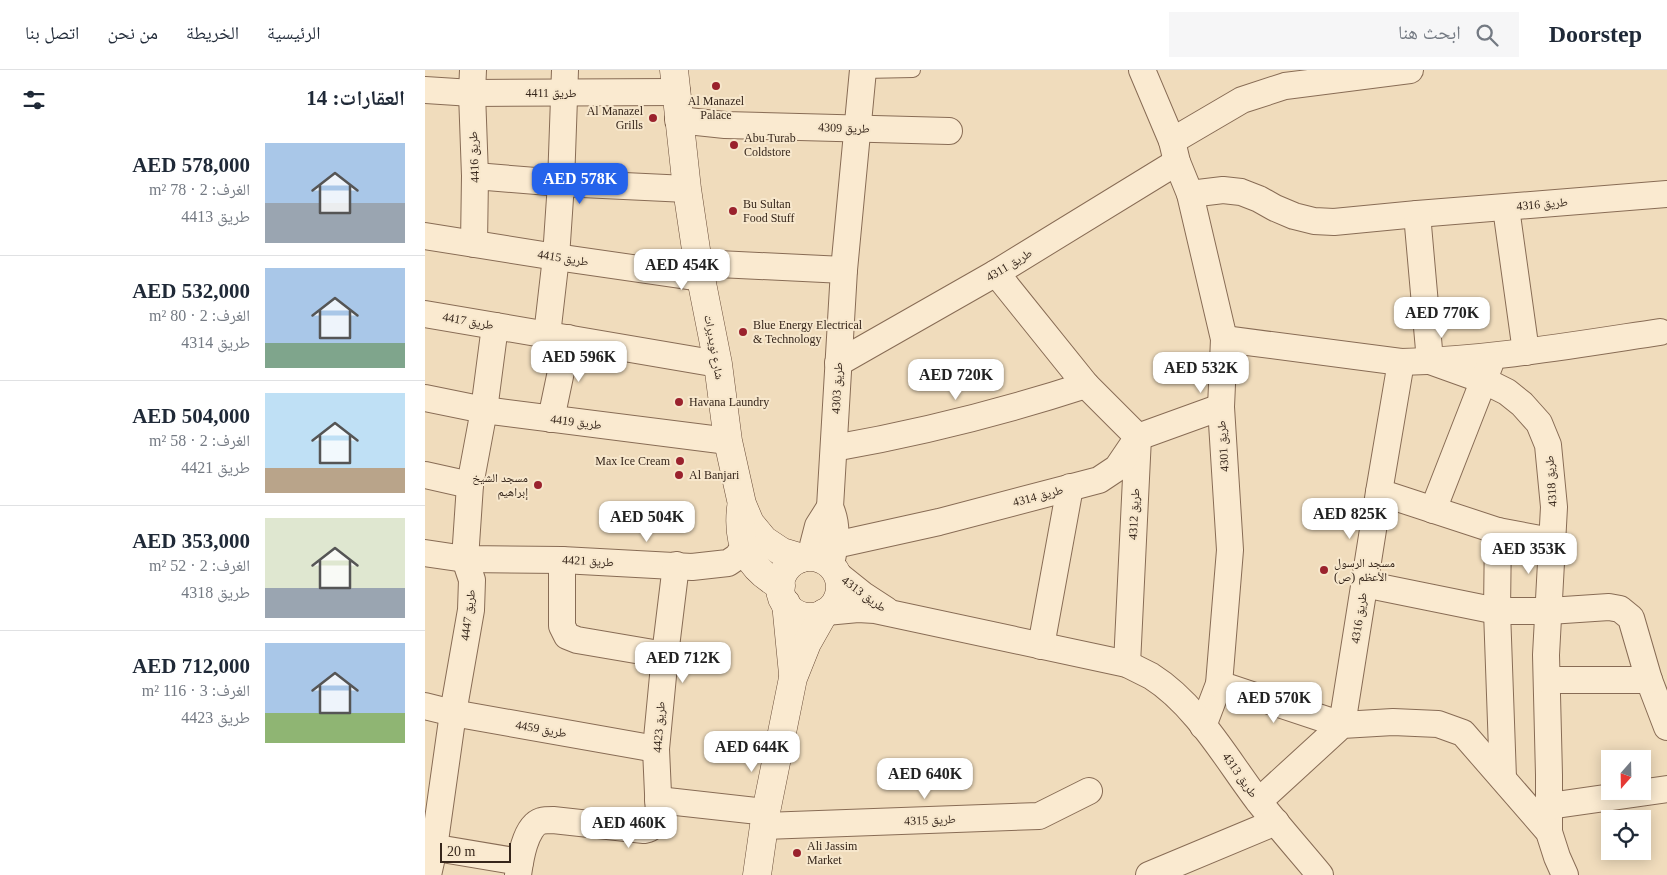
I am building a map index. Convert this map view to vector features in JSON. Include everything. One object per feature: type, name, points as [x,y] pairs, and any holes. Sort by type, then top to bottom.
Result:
[{"type":"street","name":"طريق 4303","points":[[823,560],[818,526],[831,507],[844,270],[863,70]]},
{"type":"street","name":"طريق 4301","points":[[1142,70],[1175,151],[1190,194],[1224,339],[1221,407],[1230,550],[1219,684],[1203,726]]},
{"type":"street","name":"طريق 4311","points":[[838,363],[995,274],[1175,151],[1242,100],[1285,86],[1410,70]]},
{"type":"street","points":[[551,419],[557,336],[556,257],[561,183],[564,81]]},
{"type":"street","name":"طريق 4411","points":[[425,90],[473,82],[675,81]]},
{"type":"street","name":"شارع نويديرات","points":[[675,81],[687,189],[718,364],[728,441],[742,504],[750,523],[764,540],[782,552],[823,560]]},
{"type":"street","name":"طريق 4416","points":[[473,82],[474,244]]},
{"type":"street","name":"طريق 4309","points":[[678,120],[725,125],[949,131]]},
{"type":"street","points":[[475,176],[561,183],[687,189]]},
{"type":"street","name":"طريق 4316","points":[[1190,194],[1223,190],[1241,192],[1294,216],[1314,221],[1334,222],[1667,194]]},
{"type":"street","points":[[1506,208],[1526,352]]},
{"type":"street","points":[[1417,214],[1430,361]]},
{"type":"street","name":"طريق 4415","points":[[425,236],[556,257],[700,270]]},
{"type":"street","points":[[700,270],[844,270]]},
{"type":"street","points":[[995,274],[1086,385],[1138,438],[1221,407]]},
{"type":"street","name":"طريق 4417","points":[[425,314],[718,364]]},
{"type":"street","name":"طريق 4447","points":[[429,875],[429,847],[471,610],[472,580],[465,559],[470,485],[484,410],[495,326]]},
{"type":"street","name":"طريق 4318","points":[[1224,339],[1401,362],[1526,352],[1660,332]]},
{"type":"street","points":[[1433,510],[1494,355]]},
{"type":"street","name":"طريق 4318","points":[[1430,361],[1483,380],[1507,392],[1523,404],[1539,423],[1548,445],[1554,507],[1546,655],[1549,832]]},
{"type":"street","name":"طريق 4316","points":[[1342,725],[1401,362]]},
{"type":"street","points":[[834,448],[887,439],[1019,406],[1086,385]]},
{"type":"street","name":"طريق 4419","points":[[425,398],[484,410],[728,441]]},
{"type":"street","name":"طريق 4314","points":[[823,560],[939,522],[1099,480],[1117,468],[1138,438]]},
{"type":"street","name":"طريق 4312","points":[[1127,664],[1138,438]]},
{"type":"street","points":[[425,476],[470,485]]},
{"type":"street","points":[[1041,646],[1070,487]]},
{"type":"street","points":[[1379,492],[1498,531],[1551,541]]},
{"type":"street","name":"شارع نويديرات","points":[[742,504],[739,526],[744,547],[758,570],[783,595]]},
{"type":"street","points":[[1498,531],[1497,611],[1503,778]]},
{"type":"street","name":"طريق 4421","points":[[425,553],[465,559],[562,560],[702,566],[728,563],[737,557],[744,547]]},
{"type":"street","points":[[562,560],[562,626],[567,636],[577,640],[665,655]]},
{"type":"street","points":[[783,595],[791,609],[807,616],[816,616],[834,605],[839,596],[840,585],[823,560],[793,562],[782,577],[783,595],[793,678]]},
{"type":"street","name":"طريق 4313","points":[[823,560],[863,595],[891,613]]},
{"type":"street","name":"طريق 4423","points":[[519,868],[529,832],[539,822],[553,820],[644,830],[649,829],[658,821],[657,749],[665,655],[676,565]]},
{"type":"street","points":[[1364,584],[1497,611],[1620,609],[1631,618],[1649,680],[1667,726]]},
{"type":"street","name":"طريق 4313","points":[[825,612],[859,609],[891,613],[1127,664],[1151,676],[1174,694],[1203,726],[1259,802],[1320,875]]},
{"type":"street","points":[[757,875],[765,819],[793,678],[807,643],[825,612]]},
{"type":"street","points":[[1547,680],[1649,680]]},
{"type":"street","points":[[1219,684],[1342,725],[1393,722],[1438,724],[1463,733],[1549,832],[1565,875]]},
{"type":"street","name":"طريق 4459","points":[[425,706],[453,713],[657,749]]},
{"type":"street","points":[[1259,802],[1342,725]]},
{"type":"street","points":[[1549,806],[1667,789]]},
{"type":"street","name":"طريق 4315","points":[[658,800],[765,819],[1039,816],[1089,791]]},
{"type":"street","points":[[1149,875],[1276,822]]},
{"type":"street","points":[[429,847],[519,868]]},
{"type":"lane","points":[[863,70],[913,70]]},
{"type":"place","name":"Al Manazel Palace","points":[[716,86]]},
{"type":"place","name":"Al Manazel Grills","points":[[653,118]]},
{"type":"place","name":"Abu Turab Coldstore","points":[[734,145]]},
{"type":"place","name":"Bu Sultan Food Stuff","points":[[733,211]]},
{"type":"place","name":"Blue Energy Electrical & Technology","points":[[743,332]]},
{"type":"place","name":"Havana Laundry","points":[[679,402]]},
{"type":"place","name":"Max Ice Cream","points":[[680,461]]},
{"type":"place","name":"Al Banjari","points":[[679,475]]},
{"type":"place","name":"مسجد الشيخ إبراهيم","points":[[538,485]]},
{"type":"place","name":"مسجد الرسول الأعظم (ص)","points":[[1324,570]]},
{"type":"place","name":"Ali Jassim Market","points":[[797,853]]}]
